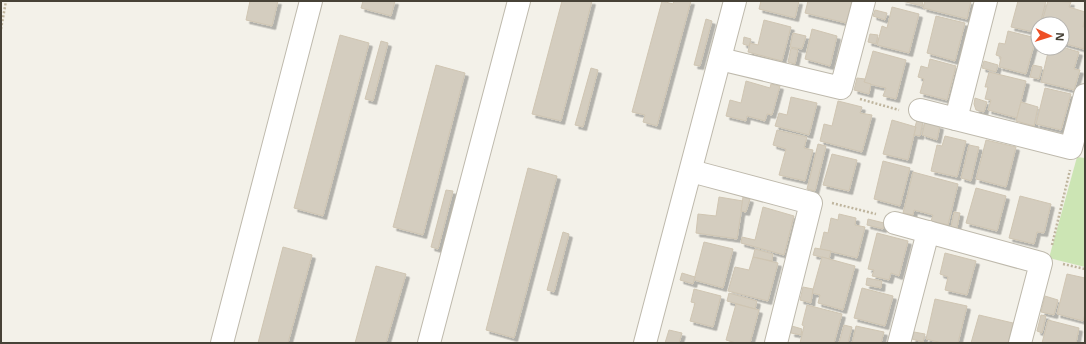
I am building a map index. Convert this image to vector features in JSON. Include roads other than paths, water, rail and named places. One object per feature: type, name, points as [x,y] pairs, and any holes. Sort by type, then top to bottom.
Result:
[{"type":"street","points":[[222,343],[311,1]]},
{"type":"street","points":[[429,343],[519,1]]},
{"type":"street","points":[[645,343],[735,1]]},
{"type":"street","points":[[720,59],[841,88],[864,1]]},
{"type":"street","points":[[956,119],[986,1]]},
{"type":"street","points":[[920,110],[1071,148],[1085,95]]},
{"type":"street","points":[[691,171],[811,203],[776,343]]},
{"type":"street","points":[[895,224],[1042,263],[1020,343]]},
{"type":"street","points":[[899,343],[928,232]]}]
